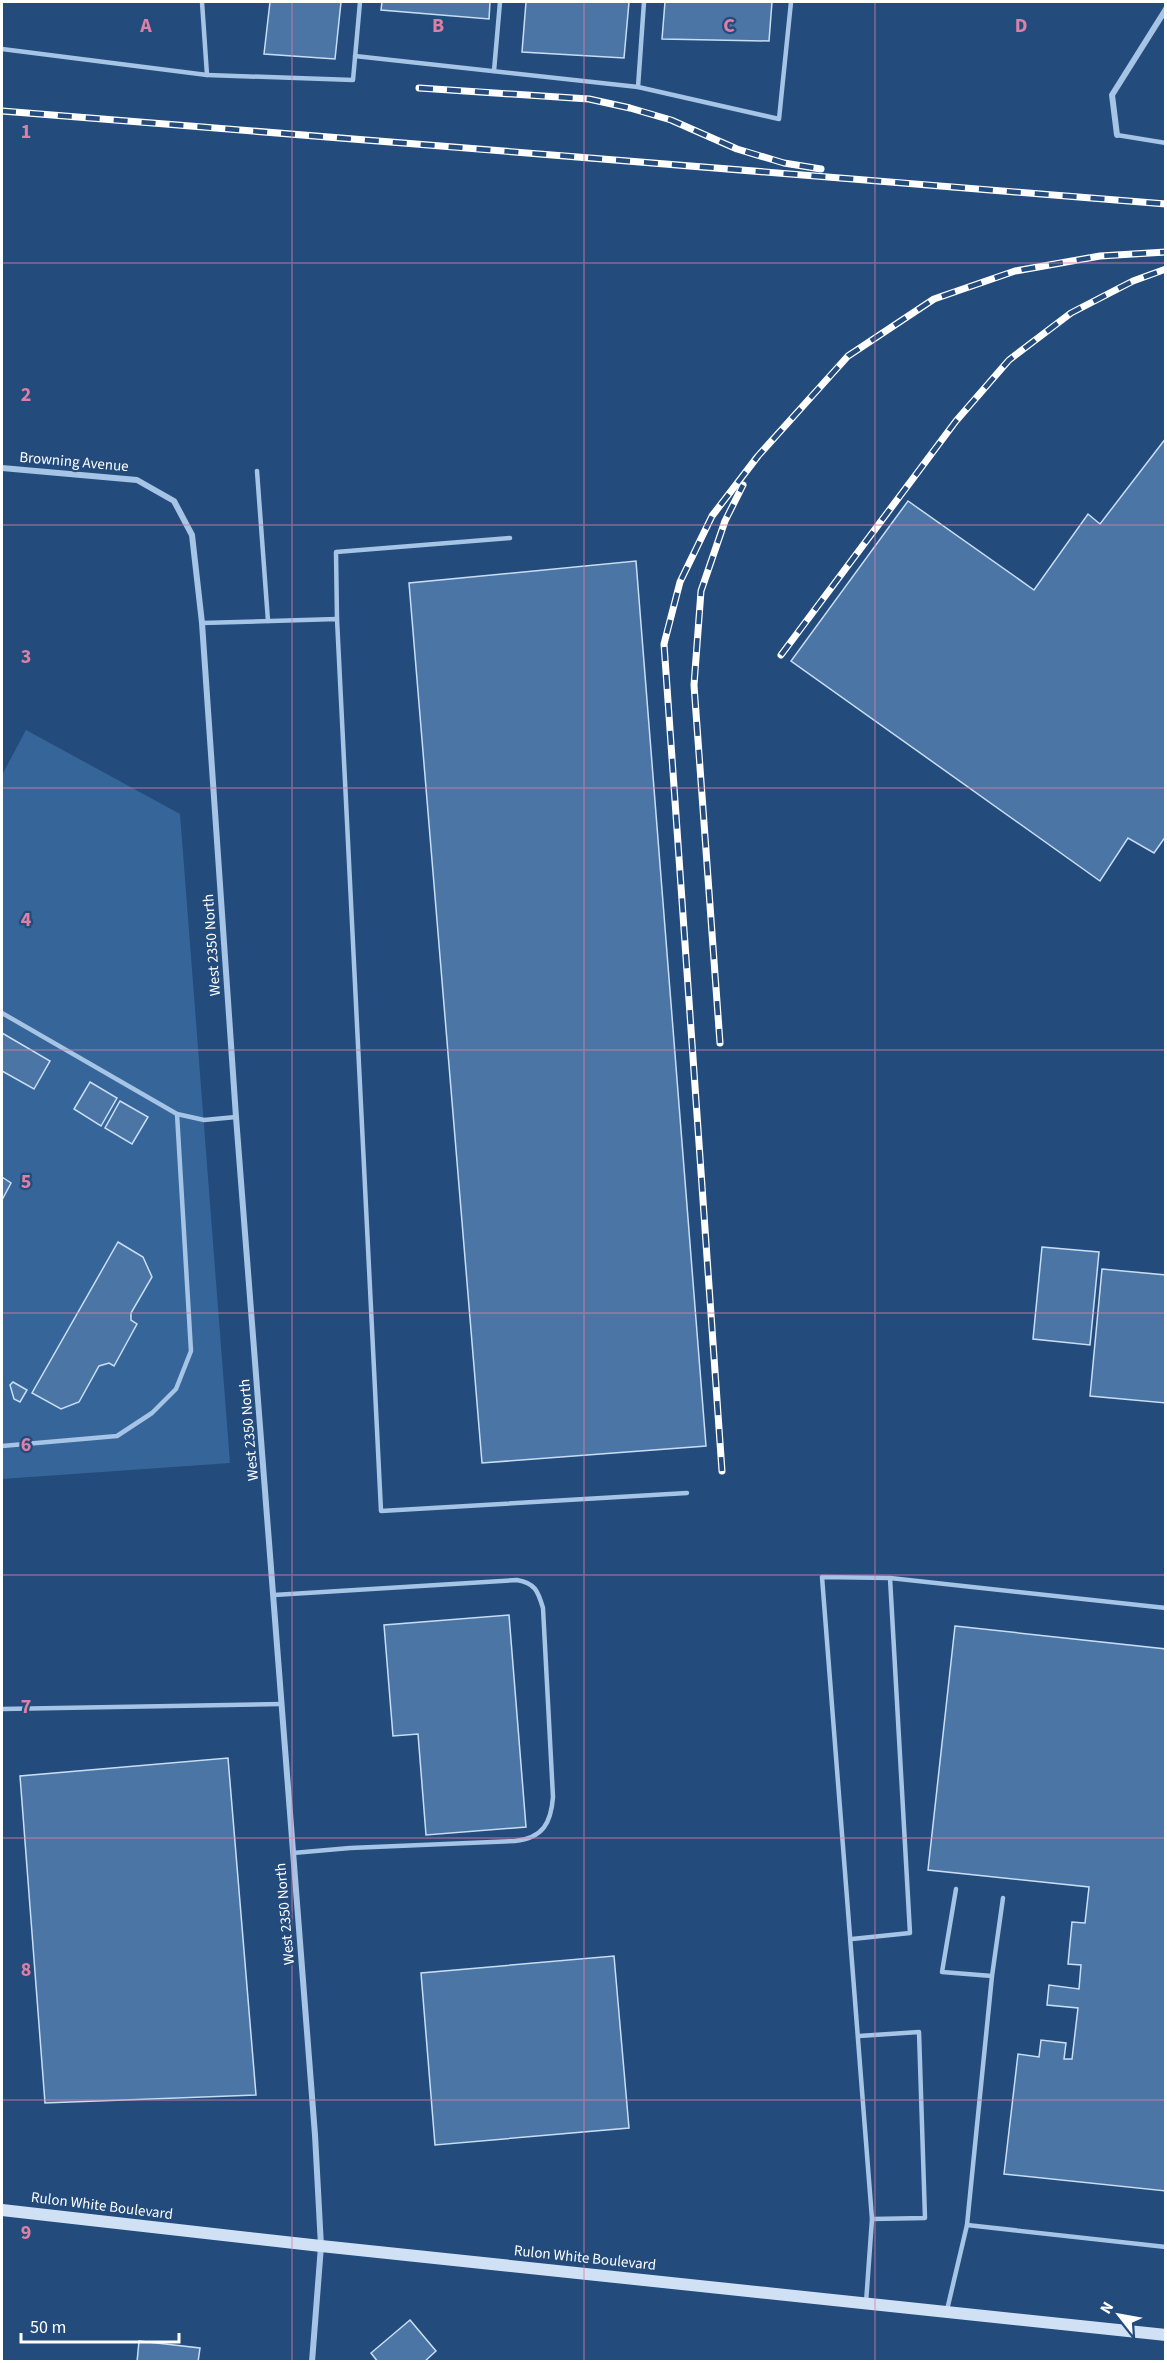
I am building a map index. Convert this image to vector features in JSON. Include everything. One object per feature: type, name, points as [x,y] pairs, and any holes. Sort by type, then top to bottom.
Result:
[{"type":"street","points":[[1117,135],[1112,95],[1166,9]]},
{"type":"street","name":"Browning Avenue","points":[[2,470],[138,480],[174,501]]},
{"type":"street","name":"West 2350 North","points":[[174,501],[192,535],[202,623],[236,1117],[315,2135],[321,2246],[312,2361]]},
{"type":"street","name":"Rulon White Boulevard","points":[[2,2210],[1166,2335]]},
{"type":"lane","points":[[202,2],[207,75]]},
{"type":"lane","points":[[2,49],[207,75],[353,80],[360,2]]},
{"type":"lane","points":[[494,71],[500,2]]},
{"type":"lane","points":[[638,87],[644,2]]},
{"type":"lane","points":[[355,56],[638,87],[779,119],[791,2]]},
{"type":"lane","points":[[1117,135],[1166,143]]},
{"type":"lane","points":[[257,471],[268,621]]},
{"type":"lane","points":[[510,538],[336,552],[336,619],[381,1511],[687,1493]]},
{"type":"lane","points":[[202,623],[336,619]]},
{"type":"lane","points":[[2,1013],[177,1114],[204,1120],[236,1117]]},
{"type":"lane","points":[[2,1446],[117,1436],[152,1413],[176,1389],[191,1351],[177,1114]]},
{"type":"lane","points":[[866,2303],[872,2220],[852,1939],[822,1577],[890,1578],[1166,1608]]},
{"type":"lane","points":[[852,1939],[910,1933],[890,1578]]},
{"type":"lane","points":[[274,1595],[517,1580],[530,1583],[536,1588],[543,1608],[553,1797],[548,1819],[538,1835],[530,1840],[350,1848],[292,1853]]},
{"type":"lane","points":[[2,1709],[281,1704]]},
{"type":"lane","points":[[956,1889],[942,1972],[992,1976]]},
{"type":"lane","points":[[947,2310],[967,2225],[992,1976],[1003,1898]]},
{"type":"lane","points":[[859,2036],[919,2032],[925,2218],[872,2220]]},
{"type":"lane","points":[[967,2225],[1166,2247]]},
{"type":"shaded area","points":[[26,730],[180,814],[230,1463],[2,1479],[2,775]]},
{"type":"building","points":[[270,2],[341,2],[335,59],[264,54]]},
{"type":"building","points":[[382,2],[490,2],[489,19],[381,10]]},
{"type":"building","points":[[526,2],[629,2],[624,58],[522,52]]},
{"type":"building","points":[[665,2],[772,2],[769,41],[662,39]]},
{"type":"building","points":[[1166,438],[1166,836],[1154,853],[1128,838],[1100,881],[791,661],[908,501],[1034,590],[1088,514],[1100,524]]},
{"type":"building","points":[[636,561],[706,1446],[482,1463],[409,583]]},
{"type":"building","points":[[2,1033],[50,1061],[34,1089],[2,1071]]},
{"type":"building","points":[[90,1082],[117,1098],[101,1126],[74,1109]]},
{"type":"building","points":[[120,1101],[148,1117],[132,1144],[105,1128]]},
{"type":"building","points":[[2,1177],[11,1183],[2,1200]]},
{"type":"building","points":[[118,1242],[143,1257],[152,1277],[131,1313],[131,1320],[137,1324],[114,1366],[109,1363],[99,1366],[79,1402],[61,1409],[32,1393]]},
{"type":"building","points":[[1042,1247],[1099,1252],[1090,1345],[1033,1339]]},
{"type":"building","points":[[1102,1269],[1166,1275],[1166,1403],[1090,1396]]},
{"type":"building","points":[[13,1382],[27,1390],[20,1402],[14,1399],[10,1385]]},
{"type":"building","points":[[509,1615],[526,1827],[426,1835],[418,1734],[393,1736],[384,1625]]},
{"type":"building","points":[[955,1626],[1166,1649],[1166,2191],[1004,2174],[1018,2054],[1039,2057],[1041,2040],[1066,2043],[1064,2059],[1072,2059],[1078,2008],[1047,2005],[1049,1985],[1079,1989],[1081,1965],[1068,1964],[1072,1922],[1085,1923],[1089,1887],[928,1870]]},
{"type":"building","points":[[228,1758],[256,2095],[45,2103],[20,1776]]},
{"type":"building","points":[[614,1956],[629,2128],[435,2145],[421,1973]]},
{"type":"building","points":[[410,2320],[436,2351],[424,2362],[378,2362],[371,2353]]},
{"type":"building","points":[[139,2341],[200,2348],[198,2362],[137,2362]]},
{"type":"railway","points":[[419,88],[589,99],[671,120],[737,149],[784,163],[821,169]]},
{"type":"railway","points":[[2,111],[1166,204]]},
{"type":"railway","points":[[722,1471],[664,644],[680,582],[712,516],[758,456],[848,356],[934,299],[1015,271],[1100,256],[1166,252]]},
{"type":"railway","points":[[781,655],[956,421],[1009,360],[1071,313],[1133,281],[1166,269]]},
{"type":"railway","points":[[720,1043],[694,685],[701,591],[725,521],[743,485]]}]
